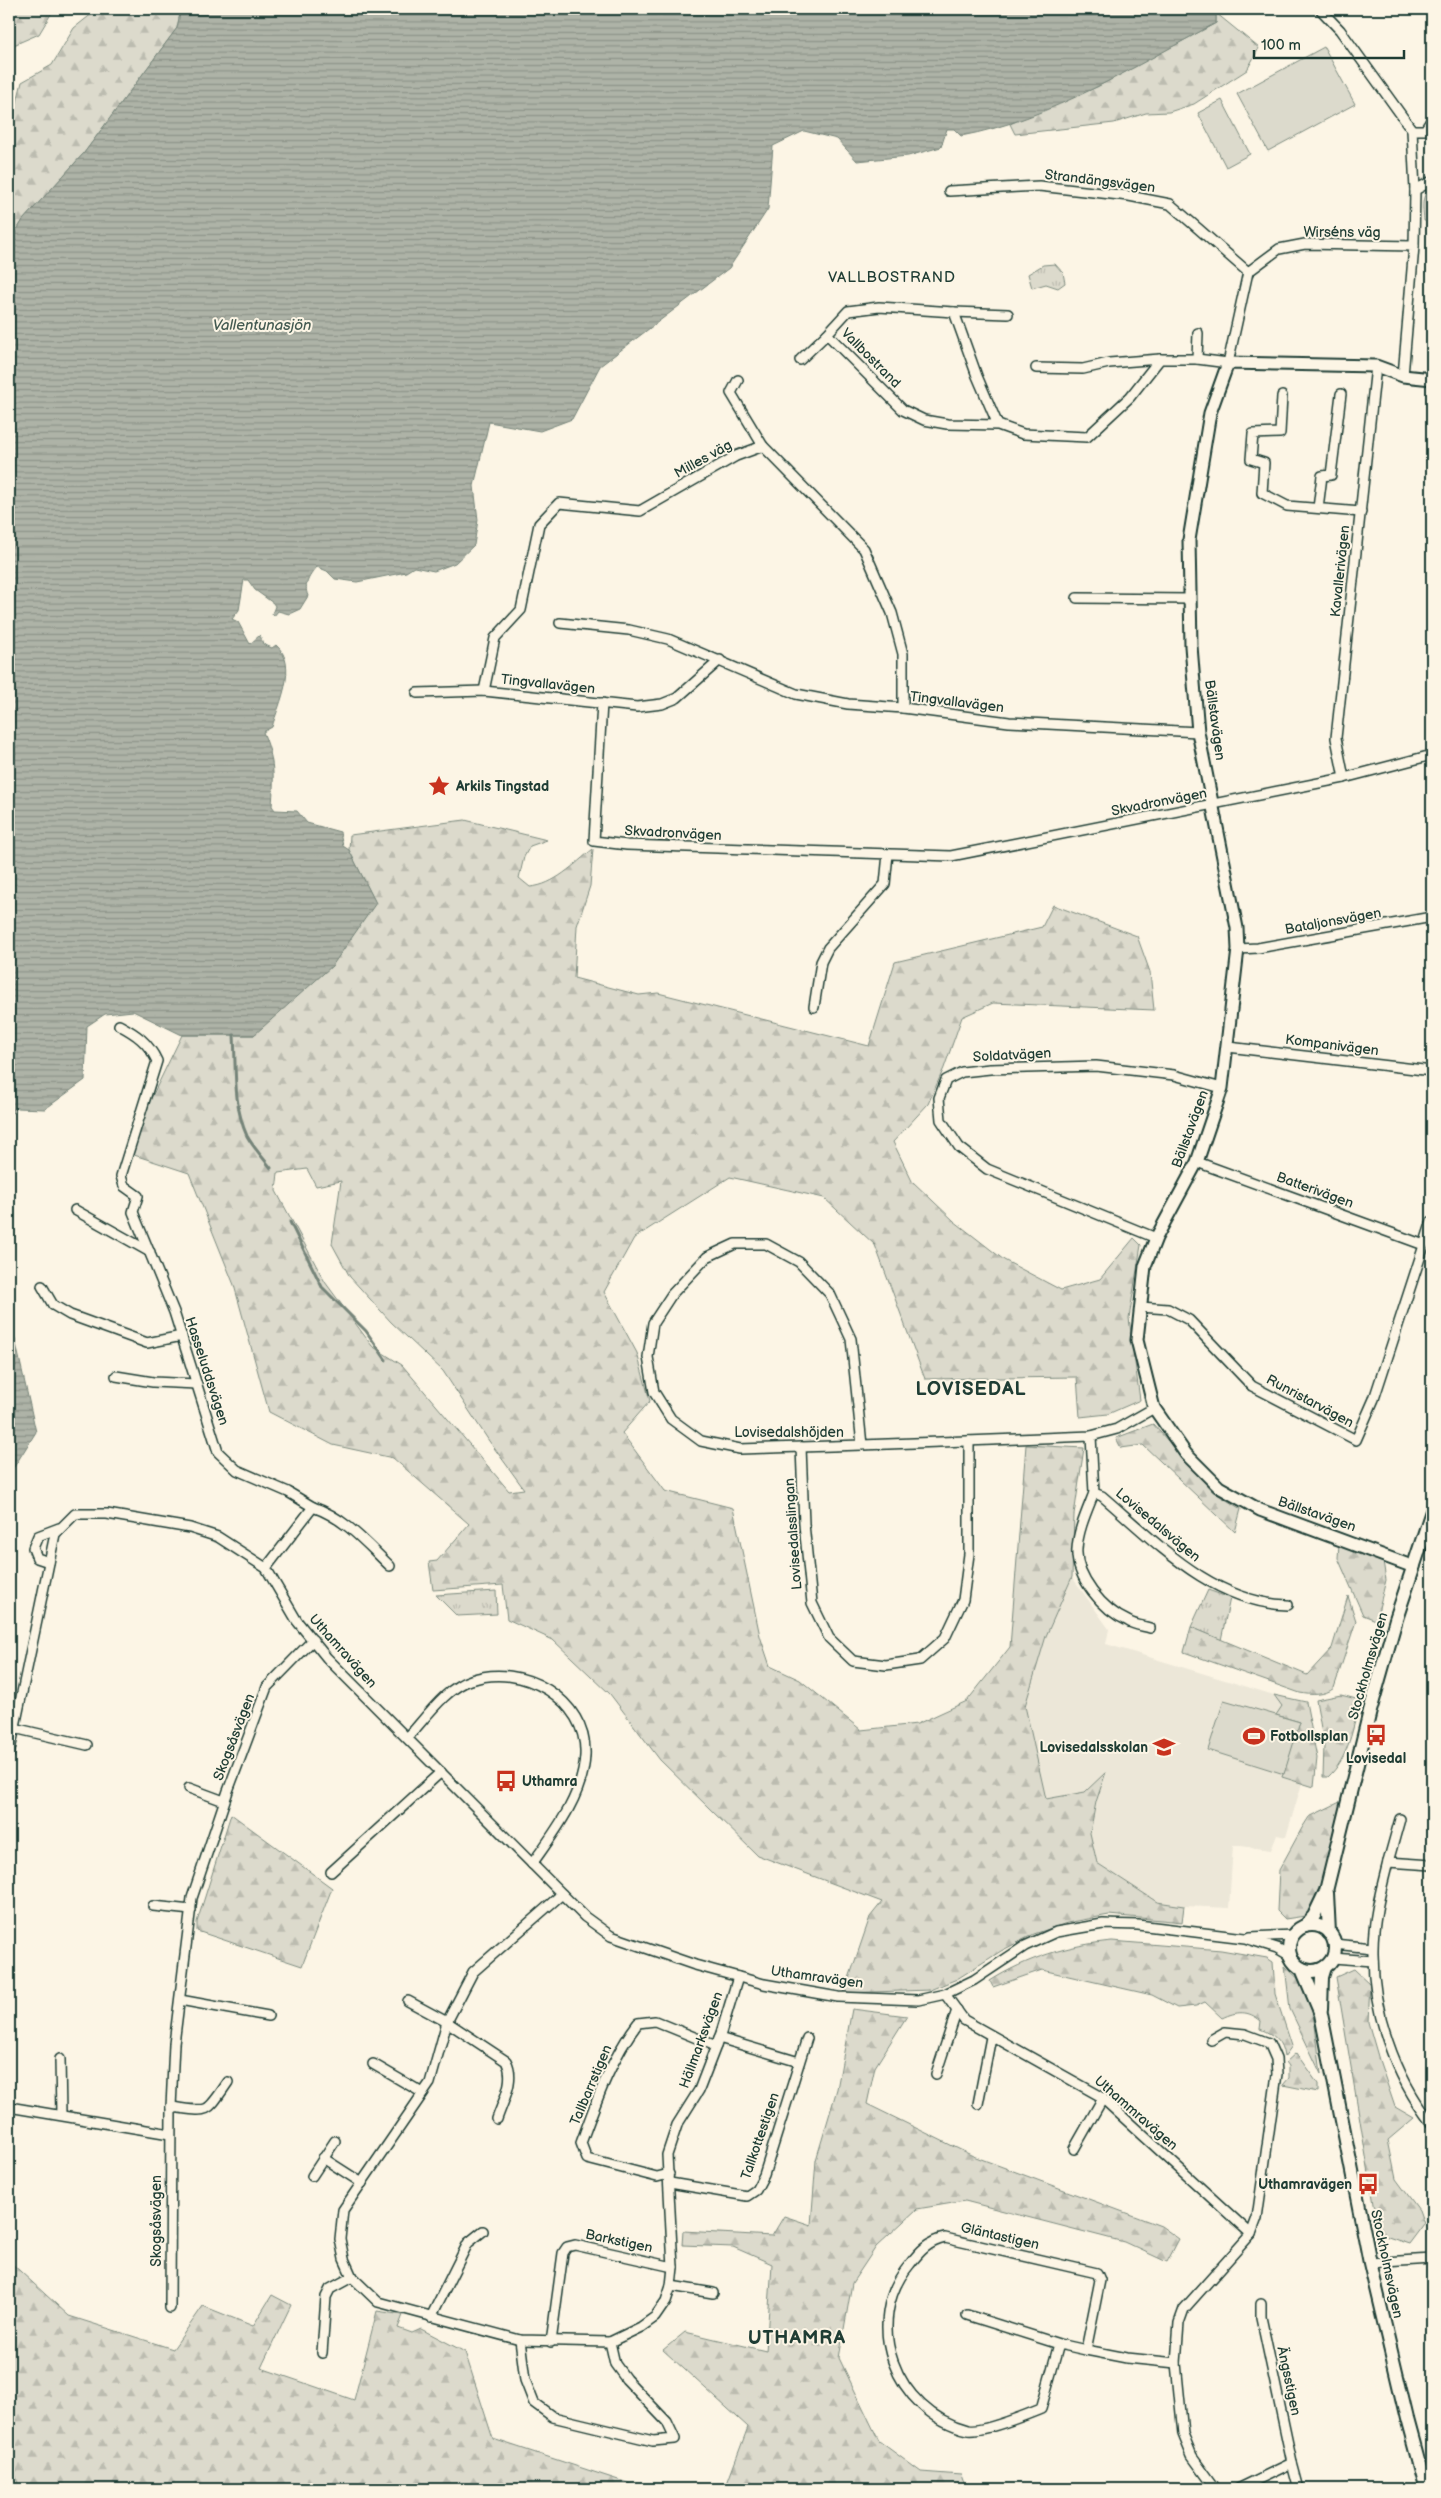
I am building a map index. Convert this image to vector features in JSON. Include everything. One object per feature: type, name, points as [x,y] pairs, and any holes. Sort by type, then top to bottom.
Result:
[{"type":"main road","name":"Stockholmsvägen","points":[[1306,1926],[1314,1916],[1326,1891],[1370,1711],[1396,1619],[1432,1511]]},
{"type":"main road","name":"Stockholmsvägen","points":[[1326,1891],[1332,1938]]},
{"type":"main road","points":[[1306,1926],[1318,1926],[1332,1938],[1329,1963],[1310,1971],[1295,1965],[1289,1955],[1288,1947],[1293,1935],[1306,1926]]},
{"type":"main road","name":"Stockholmsvägen","points":[[1321,2014],[1322,1977],[1329,1963]]},
{"type":"main road","name":"Stockholmsvägen","points":[[1302,1969],[1321,2014],[1370,2263],[1407,2419],[1426,2489]]},
{"type":"street","points":[[1320,9],[1340,30],[1412,130],[1415,190],[1414,246],[1403,376]]},
{"type":"street","points":[[1412,130],[1426,130],[1432,120]]},
{"type":"street","points":[[1415,190],[1432,181]]},
{"type":"street","name":"Strandängsvägen","points":[[950,191],[1039,186],[1129,196],[1170,204],[1248,272]]},
{"type":"street","name":"Wirséns väg","points":[[1248,272],[1279,249],[1305,244],[1414,246]]},
{"type":"street","points":[[1228,363],[1248,272]]},
{"type":"street","name":"Vallbostrand","points":[[1008,314],[879,307],[848,311],[834,324],[827,334],[904,410],[924,420],[947,424],[998,425],[1023,434],[1087,437],[1130,397],[1160,359]]},
{"type":"street","points":[[954,312],[977,376],[998,425]]},
{"type":"street","points":[[1197,359],[1198,333]]},
{"type":"street","points":[[800,360],[827,334]]},
{"type":"street","points":[[1036,368],[1083,369],[1109,363],[1160,359],[1197,359],[1228,363],[1376,366],[1403,376],[1432,379]]},
{"type":"street","name":"Bällstavägen","points":[[1228,363],[1210,413],[1191,530],[1190,599],[1191,646],[1198,732],[1237,928],[1238,949],[1222,1088],[1197,1162],[1156,1238],[1145,1266],[1137,1340],[1154,1408],[1186,1454],[1219,1487],[1260,1510],[1327,1533],[1414,1567]]},
{"type":"street","name":"Kavallerivägen","points":[[1344,778],[1336,738],[1376,366]]},
{"type":"street","points":[[738,380],[731,393],[763,446],[864,549],[892,613],[903,654],[903,708]]},
{"type":"street","points":[[1318,508],[1322,476],[1331,475],[1341,394]]},
{"type":"street","points":[[1282,396],[1280,433],[1253,434],[1251,458],[1264,463],[1262,494],[1287,506],[1361,512]]},
{"type":"street","name":"Milles väg","points":[[484,691],[495,638],[521,610],[539,524],[559,504],[640,511],[736,456],[763,446]]},
{"type":"street","points":[[1077,598],[1190,599]]},
{"type":"street","name":"Tingvallavägen","points":[[560,623],[629,630],[668,639],[796,694],[848,704],[903,708],[1009,722],[1198,732]]},
{"type":"street","name":"Tingvallavägen","points":[[417,693],[484,691],[637,707],[662,704],[676,698],[720,660]]},
{"type":"street","name":"Skvadronvägen","points":[[602,703],[594,841],[627,845],[951,856],[1344,778],[1432,755]]},
{"type":"street","points":[[814,1007],[821,962],[839,933],[871,902],[885,884],[888,854]]},
{"type":"street","name":"Bataljonsvägen","points":[[1238,949],[1258,948],[1432,917]]},
{"type":"street","name":"Hasseluddsvägen","points":[[118,1025],[138,1035],[150,1048],[157,1061],[121,1176],[124,1186],[138,1196],[133,1212],[182,1336],[218,1452],[237,1470],[288,1492],[312,1508],[329,1513],[348,1526],[390,1566]]},
{"type":"street","name":"Kompanivägen","points":[[1228,1047],[1432,1071]]},
{"type":"street","name":"Soldatvägen","points":[[1156,1238],[987,1169],[959,1147],[941,1120],[939,1098],[946,1080],[962,1072],[990,1069],[1096,1066],[1174,1075],[1222,1088]]},
{"type":"street","name":"Batterivägen","points":[[1197,1162],[1424,1245]]},
{"type":"street","points":[[75,1210],[150,1252]]},
{"type":"street","name":"Runristarvägen","points":[[1140,1306],[1168,1309],[1189,1320],[1252,1386],[1356,1440],[1374,1399],[1432,1221]]},
{"type":"street","name":"Lovisedalshöjden","points":[[862,1445],[851,1339],[830,1294],[798,1262],[766,1244],[735,1244],[707,1257],[672,1294],[652,1323],[648,1357],[654,1392],[671,1419],[700,1441],[740,1449],[862,1445],[1091,1436],[1116,1429],[1154,1408]]},
{"type":"street","points":[[42,1286],[53,1304],[70,1315],[147,1344],[182,1336]]},
{"type":"street","points":[[116,1376],[153,1382],[197,1384]]},
{"type":"street","name":"Lovisedalsvägen","points":[[1091,1436],[1094,1494],[1084,1517],[1077,1550],[1083,1579],[1100,1600],[1127,1621],[1150,1628]]},
{"type":"street","name":"Lovisedalsslingan","points":[[802,1447],[804,1524],[812,1603],[829,1638],[853,1661],[886,1665],[920,1660],[945,1638],[964,1600],[968,1554],[968,1441]]},
{"type":"street","name":"Lovisedalsvägen","points":[[1094,1494],[1102,1496],[1191,1572],[1266,1604],[1288,1604]]},
{"type":"street","points":[[266,1568],[312,1508]]},
{"type":"street","name":"Uthamravägen","points":[[49,1562],[37,1558],[33,1548],[38,1536],[62,1527],[75,1514],[107,1514],[190,1528],[218,1537],[266,1568],[297,1620],[328,1658],[584,1917],[611,1936],[695,1965],[764,1984],[838,1997],[918,2000],[945,1994],[974,1980],[1025,1946],[1056,1932],[1103,1924],[1138,1925],[1245,1938],[1277,1948],[1289,1955]]},
{"type":"street","points":[[9,1755],[55,1534],[62,1527]]},
{"type":"street","name":"Skogsåsvägen","points":[[170,2308],[170,2134],[174,2044],[192,1898],[224,1801],[267,1687],[312,1640]]},
{"type":"street","points":[[407,1738],[449,1694],[470,1680],[496,1675],[521,1678],[543,1687],[566,1704],[581,1727],[585,1756],[580,1782],[558,1827],[532,1864]]},
{"type":"street","points":[[14,1728],[87,1745]]},
{"type":"street","points":[[330,1872],[441,1772]]},
{"type":"street","name":"Skogsåsvägen","points":[[189,1788],[224,1801]]},
{"type":"street","points":[[1400,1819],[1377,1911],[1372,1948],[1373,1960],[1380,2013],[1393,2060],[1421,2110],[1432,2124]]},
{"type":"street","points":[[1388,1862],[1432,1865]]},
{"type":"street","name":"Hällmarksvägen","points":[[562,1894],[473,1972],[446,2022],[430,2083],[343,2210],[340,2239],[344,2259],[352,2277],[378,2302],[520,2340],[551,2342],[610,2342],[641,2327],[655,2317],[666,2300],[671,2286],[673,2266],[667,2155],[677,2124],[699,2090],[718,2042],[738,1977]]},
{"type":"street","points":[[153,1906],[191,1910]]},
{"type":"street","name":"Uthamravägen","points":[[1245,1938],[1293,1935]]},
{"type":"street","points":[[1332,1938],[1372,1948]]},
{"type":"street","points":[[1329,1963],[1373,1960]]},
{"type":"street","name":"Uthammravägen","points":[[945,1994],[964,2020],[991,2037],[1080,2083],[1103,2098],[1251,2234]]},
{"type":"street","points":[[180,2000],[268,2016]]},
{"type":"street","points":[[408,2001],[446,2022],[506,2061],[510,2069],[510,2079],[496,2119]]},
{"type":"street","points":[[936,2074],[957,2010]]},
{"type":"street","name":"Tallbarrstigen","points":[[669,2179],[587,2159],[581,2143],[598,2096],[626,2039],[638,2023],[655,2021],[718,2042]]},
{"type":"street","points":[[1211,2040],[1225,2032],[1245,2034],[1269,2043],[1276,2059],[1277,2074],[1257,2218],[1251,2234],[1184,2309],[1179,2324],[1176,2364],[1183,2434],[1192,2456],[1216,2489]]},
{"type":"street","points":[[978,2104],[991,2037]]},
{"type":"street","name":"Tallkottestigen","points":[[669,2179],[747,2196],[756,2190],[764,2175],[807,2038]]},
{"type":"street","points":[[718,2042],[799,2062]]},
{"type":"street","points":[[60,2059],[61,2115]]},
{"type":"street","points":[[373,2064],[423,2093]]},
{"type":"street","points":[[171,2107],[205,2111],[210,2108],[228,2082]]},
{"type":"street","points":[[1074,2149],[1103,2098]]},
{"type":"street","points":[[9,2107],[170,2134]]},
{"type":"street","points":[[312,2176],[335,2141]]},
{"type":"street","points":[[323,2158],[362,2183]]},
{"type":"street","points":[[431,2317],[468,2243],[483,2231]]},
{"type":"street","name":"Gläntastigen","points":[[1058,2344],[1041,2409],[1015,2420],[970,2430],[932,2414],[897,2374],[888,2352],[886,2321],[891,2295],[902,2273],[923,2248],[934,2240],[945,2238],[1097,2273],[1100,2280],[1086,2350]]},
{"type":"street","name":"Barkstigen","points":[[551,2342],[563,2253],[567,2247],[575,2245],[673,2266]]},
{"type":"street","points":[[1370,2263],[1432,2259]]},
{"type":"street","points":[[322,2353],[326,2296],[330,2289],[352,2277]]},
{"type":"street","points":[[671,2286],[713,2293]]},
{"type":"street","name":"Ängsstigen","points":[[1261,2304],[1261,2317],[1298,2489]]},
{"type":"street","points":[[967,2315],[1058,2344],[1127,2358],[1176,2364]]},
{"type":"street","points":[[520,2340],[525,2380],[534,2403],[552,2417],[653,2441],[675,2439],[666,2422],[626,2379],[615,2364],[610,2342]]},
{"type":"street","points":[[1238,2489],[1292,2463]]},
{"type":"shaded area","name":"Lovisedalsskolan","points":[[1072,1577],[1109,1629],[1106,1644],[1274,1695],[1282,1706],[1277,1715],[1300,1722],[1282,1777],[1302,1783],[1286,1837],[1277,1835],[1271,1850],[1233,1845],[1229,1908],[1184,1906],[1157,1902],[1097,1863],[1090,1833],[1096,1802],[1106,1773],[1085,1792],[1046,1799],[1025,1706],[1046,1636]]},
{"type":"green space","points":[[9,9],[54,9],[39,34],[9,47]]},
{"type":"green space","points":[[98,9],[181,9],[177,28],[84,153],[23,220],[9,243],[9,134],[22,82],[52,65],[74,28]]},
{"type":"green space","points":[[1216,13],[1259,48],[1247,70],[1194,104],[1169,112],[1146,113],[1114,123],[1015,134],[1010,124],[1097,87],[1216,23]]},
{"type":"green space","points":[[1324,47],[1355,104],[1268,151],[1237,94]]},
{"type":"green space","points":[[1222,100],[1250,154],[1226,167],[1198,113]]},
{"type":"green space","points":[[1432,187],[1432,221],[1424,221],[1424,198]]},
{"type":"green space","points":[[1055,264],[1063,273],[1065,283],[1058,288],[1046,284],[1032,288],[1028,274],[1043,265]]},
{"type":"green space","points":[[465,820],[547,840],[530,846],[524,857],[519,878],[530,887],[556,878],[593,849],[590,886],[577,926],[574,978],[639,995],[658,993],[869,1046],[895,962],[1042,927],[1053,905],[1137,936],[1150,972],[1154,1010],[993,1003],[962,1017],[944,1068],[928,1104],[893,1142],[912,1181],[954,1221],[1004,1260],[1061,1290],[1100,1279],[1134,1238],[1141,1245],[1129,1318],[1140,1400],[1108,1414],[1080,1417],[1077,1377],[925,1379],[875,1245],[824,1198],[730,1177],[634,1238],[604,1292],[637,1353],[650,1401],[622,1433],[665,1491],[733,1508],[760,1636],[770,1666],[800,1680],[861,1730],[917,1724],[967,1701],[1010,1647],[1026,1445],[1084,1448],[1074,1515],[1072,1577],[1046,1636],[1025,1706],[1046,1799],[1085,1792],[1106,1772],[1096,1802],[1090,1833],[1097,1863],[1157,1902],[1184,1906],[1182,1922],[1109,1915],[1067,1923],[1034,1934],[1001,1951],[957,1979],[930,1990],[844,1993],[870,1917],[882,1902],[757,1855],[660,1760],[610,1694],[553,1640],[507,1619],[503,1585],[433,1590],[429,1562],[437,1561],[469,1524],[393,1458],[333,1445],[269,1412],[234,1285],[189,1173],[125,1152],[182,1035],[254,1035],[374,900],[349,850],[350,835]],"holes":[[[307,1169],[316,1186],[341,1181],[332,1244],[350,1277],[391,1322],[443,1371],[489,1441],[524,1489],[509,1491],[402,1365],[372,1346],[325,1282],[276,1191],[278,1173]]]},
{"type":"green space","points":[[1153,1424],[1212,1491],[1241,1509],[1235,1532],[1143,1445],[1121,1448],[1116,1438]]},
{"type":"green space","points":[[1339,1544],[1383,1561],[1386,1580],[1376,1620],[1363,1615],[1338,1558]]},
{"type":"green space","points":[[1208,1590],[1230,1598],[1221,1640],[1191,1627]]},
{"type":"green space","points":[[496,1591],[497,1614],[457,1616],[436,1595]]},
{"type":"green space","points":[[1348,1596],[1356,1621],[1334,1688],[1322,1694],[1300,1693],[1184,1652],[1191,1627],[1307,1675],[1332,1648]]},
{"type":"green space","points":[[1274,1695],[1306,1702],[1317,1758],[1314,1787],[1282,1777],[1300,1722],[1276,1715],[1282,1706]]},
{"type":"green space","points":[[1341,1695],[1360,1700],[1346,1751],[1341,1761],[1328,1777],[1323,1777],[1324,1745],[1316,1700]]},
{"type":"green space","name":"Fotbollsplan","points":[[1224,1700],[1300,1722],[1284,1774],[1208,1750]]},
{"type":"green space","points":[[1342,1801],[1317,1907],[1312,1915],[1285,1919],[1277,1911],[1279,1870],[1309,1817]]},
{"type":"green space","points":[[231,1814],[332,1888],[302,1966],[197,1931],[197,1922]]},
{"type":"green space","points":[[1112,1941],[1221,1950],[1267,1958],[1273,1962],[1275,1994],[1292,2046],[1284,2057],[1282,2047],[1277,2039],[1260,2029],[1261,2021],[1256,2017],[1242,2013],[1222,2018],[1205,2002],[1196,2006],[1177,2008],[1152,1995],[1042,1970],[993,1987],[990,1981],[1033,1959],[1048,1954],[1064,1949]]},
{"type":"green space","points":[[1285,1966],[1306,1986],[1315,2025],[1321,2074],[1290,2009]]},
{"type":"green space","points":[[1354,1969],[1370,1984],[1368,2022],[1395,2107],[1414,2118],[1388,2140],[1396,2179],[1419,2210],[1424,2224],[1409,2244],[1379,2234],[1336,1977]]},
{"type":"green space","points":[[852,2009],[907,2016],[875,2067],[867,2104],[973,2156],[1161,2226],[1179,2239],[1167,2262],[1124,2242],[965,2201],[917,2209],[876,2247],[852,2283],[839,2358],[879,2441],[921,2472],[961,2475],[966,2489],[725,2489],[748,2427],[663,2350],[685,2332],[766,2351],[772,2264],[733,2247],[682,2245],[683,2231],[772,2236],[784,2216],[811,2225],[816,2160],[837,2089]]},
{"type":"green space","points":[[1296,2053],[1318,2084],[1318,2092],[1283,2085],[1289,2078],[1289,2066],[1286,2062]]},
{"type":"green space","points":[[9,2261],[69,2316],[173,2349],[203,2306],[253,2326],[272,2295],[291,2305],[261,2368],[354,2400],[377,2311],[403,2315],[398,2328],[412,2333],[421,2329],[465,2352],[493,2439],[646,2489],[9,2489],[9,2484],[18,2484],[9,2451]]},
{"type":"water","name":"Vallentunasjön","points":[[181,9],[1216,9],[1216,23],[1124,73],[1027,118],[961,136],[954,129],[947,129],[941,147],[908,156],[857,161],[837,139],[804,131],[773,146],[768,209],[729,268],[600,366],[572,419],[540,431],[489,422],[474,486],[478,520],[474,545],[455,563],[434,571],[414,567],[406,572],[357,582],[335,579],[327,571],[317,567],[308,580],[306,588],[308,596],[300,609],[289,614],[278,611],[274,616],[272,614],[275,606],[273,603],[255,590],[248,580],[244,580],[239,610],[232,619],[238,622],[250,644],[260,635],[263,644],[272,648],[276,645],[283,653],[286,663],[287,673],[279,707],[272,727],[263,732],[270,751],[273,769],[272,806],[275,810],[297,811],[307,823],[340,832],[343,846],[349,850],[376,903],[332,966],[254,1035],[182,1035],[133,1011],[105,1014],[87,1026],[85,1080],[45,1109],[17,1108],[9,1116],[9,243],[23,220],[84,153],[177,28]]},
{"type":"water","points":[[9,1327],[14,1335],[36,1432],[9,1475]]},
{"type":"waterway","points":[[234,1035],[239,1112],[249,1140],[271,1168]]},
{"type":"waterway","points":[[290,1222],[322,1287],[366,1331],[386,1360]]},
{"type":"place","name":"Arkils Tingstad","points":[[439,786]]},
{"type":"place","name":"Lovisedal","points":[[1376,1735]]},
{"type":"place","name":"Fotbollsplan","points":[[1254,1736]]},
{"type":"place","name":"Lovisedalsskolan","points":[[1164,1747]]},
{"type":"place","name":"Uthamra","points":[[506,1781]]},
{"type":"place","name":"Uthamravägen","points":[[1368,2184]]},
{"type":"district","name":"VALLBOSTRAND","points":[[892,277]]},
{"type":"district","name":"LOVISEDAL","points":[[971,1389]]},
{"type":"district","name":"UTHAMRA","points":[[797,2338]]}]
